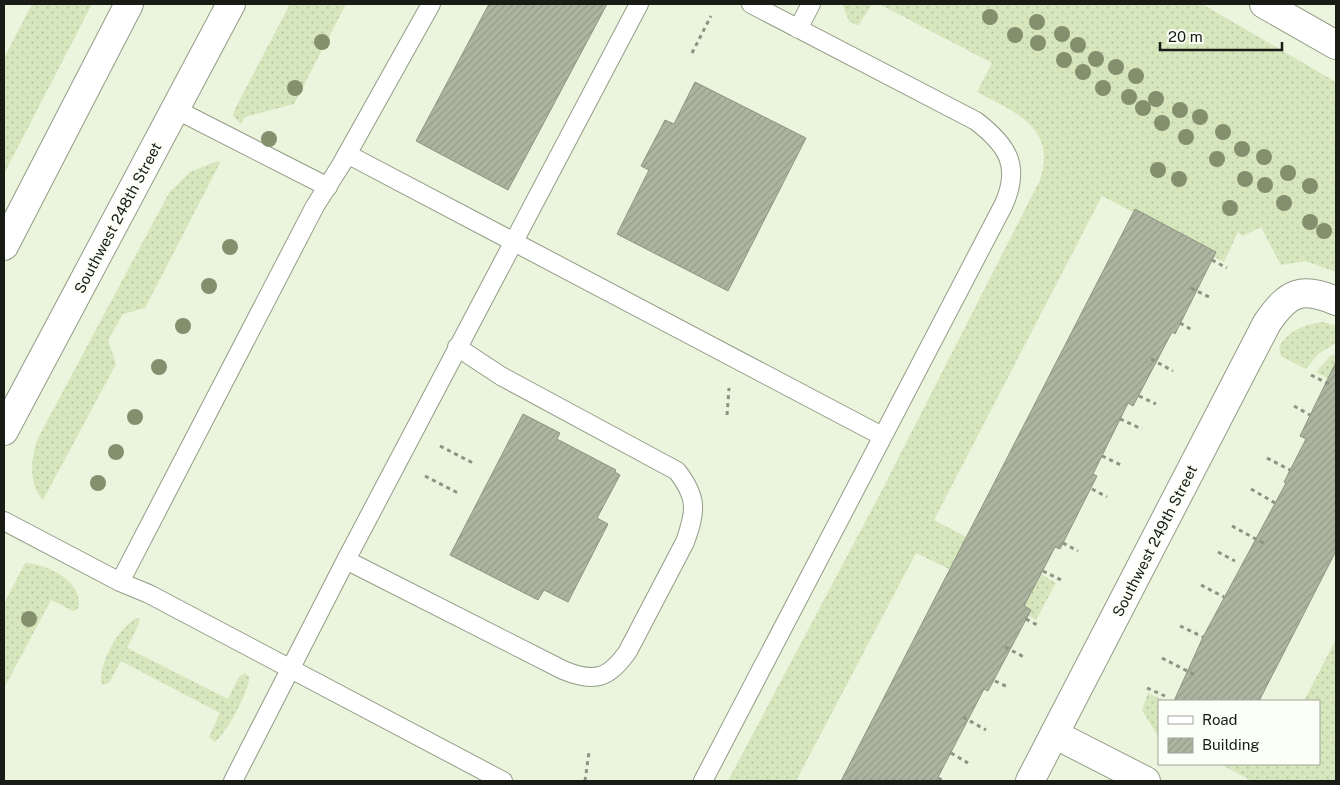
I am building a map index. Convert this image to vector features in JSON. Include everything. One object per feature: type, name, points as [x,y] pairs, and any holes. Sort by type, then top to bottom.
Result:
[{"type":"street","points":[[4,246],[129,4]]},
{"type":"street","name":"Southwest 248th Street","points":[[4,431],[231,4]]},
{"type":"street","points":[[1264,4],[1336,45]]},
{"type":"street","name":"Southwest 249th Street","points":[[1030,781],[1268,323],[1290,296],[1308,292],[1336,301]]},
{"type":"street","points":[[1054,734],[1146,781]]},
{"type":"lane","points":[[120,582],[315,206],[347,154],[431,4]]},
{"type":"lane","points":[[233,781],[346,560],[639,4]]},
{"type":"lane","points":[[798,29],[811,4]]},
{"type":"lane","points":[[703,781],[1004,204],[1012,182],[1010,159],[1004,146],[976,121],[798,29],[761,6]]},
{"type":"lane","points":[[176,109],[328,186]]},
{"type":"lane","points":[[347,154],[882,436]]},
{"type":"lane","points":[[346,560],[563,670],[591,678],[606,675],[618,667],[628,651],[692,525],[693,506],[690,488],[677,471],[501,376],[458,347]]},
{"type":"lane","points":[[4,521],[120,582],[149,594],[504,781]]},
{"type":"path","points":[[692,52],[711,16]]},
{"type":"path","points":[[1212,260],[1227,268]]},
{"type":"path","points":[[1191,288],[1211,298]]},
{"type":"path","points":[[1180,323],[1194,331]]},
{"type":"path","points":[[1151,359],[1173,371]]},
{"type":"path","points":[[1310,375],[1331,385]]},
{"type":"path","points":[[1139,396],[1156,404]]},
{"type":"path","points":[[1294,406],[1310,415]]},
{"type":"path","points":[[1120,418],[1142,430]]},
{"type":"path","points":[[440,446],[473,463]]},
{"type":"path","points":[[1102,456],[1123,466]]},
{"type":"path","points":[[1267,458],[1290,470]]},
{"type":"path","points":[[425,476],[458,493]]},
{"type":"path","points":[[1092,489],[1107,497]]},
{"type":"path","points":[[1251,489],[1275,503]]},
{"type":"path","points":[[1232,526],[1267,545]]},
{"type":"path","points":[[1063,543],[1078,551]]},
{"type":"path","points":[[1218,552],[1235,561]]},
{"type":"path","points":[[1043,571],[1063,581]]},
{"type":"path","points":[[1201,585],[1224,597]]},
{"type":"path","points":[[1026,619],[1039,626]]},
{"type":"path","points":[[1180,626],[1203,637]]},
{"type":"path","points":[[1005,647],[1024,657]]},
{"type":"path","points":[[1162,658],[1195,676]]},
{"type":"path","points":[[995,681],[1008,687]]},
{"type":"path","points":[[1147,688],[1165,696]]},
{"type":"path","points":[[963,717],[986,730]]},
{"type":"path","points":[[585,781],[589,752]]},
{"type":"path","points":[[950,753],[968,763]]},
{"type":"path","points":[[938,778],[944,781]]},
{"type":"green space","points":[[32,4],[92,4],[4,174],[4,58]]},
{"type":"green space","points":[[290,4],[346,4],[294,104],[245,117],[241,124],[233,116],[235,109]]},
{"type":"green space","points":[[842,4],[872,4],[858,26],[849,21]]},
{"type":"green space","points":[[879,4],[1202,4],[1336,82],[1336,272],[1305,261],[1281,265],[1261,227],[1243,236],[1238,232],[1224,262],[1214,257],[1216,252],[1136,209],[1133,212],[1102,196],[934,520],[1039,576],[1041,574],[1056,583],[1036,620],[1027,615],[1030,609],[916,553],[796,781],[728,781],[880,494],[1040,180],[1044,162],[1043,147],[1038,134],[1030,124],[1006,107],[977,92],[992,63]]},
{"type":"green space","points":[[218,161],[220,163],[145,308],[123,314],[108,340],[116,364],[43,500],[35,487],[32,470],[38,438],[169,193],[190,172]]},
{"type":"green space","points":[[1323,322],[1336,326],[1336,343],[1318,354],[1306,369],[1281,356],[1279,347],[1287,337],[1298,329],[1310,324]]},
{"type":"green space","points":[[1336,354],[1336,378],[1333,381],[1316,372],[1330,356]]},
{"type":"green space","points":[[25,563],[44,567],[63,576],[76,591],[79,599],[78,609],[73,611],[51,600],[4,688],[4,604]]},
{"type":"green space","points":[[137,618],[140,619],[139,623],[127,648],[228,699],[239,677],[245,673],[249,677],[246,692],[237,711],[215,742],[209,737],[220,713],[121,661],[109,683],[103,685],[101,681],[102,673],[107,654],[123,629]]},
{"type":"green space","points":[[1336,639],[1336,781],[1252,781],[1222,765],[1320,765],[1320,700],[1305,700]]},
{"type":"green space","points":[[1148,693],[1163,700],[1158,700],[1158,736],[1142,710]]},
{"type":"building","points":[[489,4],[607,4],[508,190],[416,141]]},
{"type":"building","points":[[695,82],[806,138],[728,291],[617,234],[649,170],[641,166],[665,120],[674,124]]},
{"type":"building","points":[[1135,209],[1216,252],[1175,334],[1172,332],[1133,406],[1128,403],[1093,474],[1097,476],[1060,549],[1055,547],[1024,606],[1031,610],[988,691],[984,689],[936,781],[841,781]]},
{"type":"building","points":[[1336,362],[1336,551],[1260,700],[1174,700],[1203,637],[1286,483],[1284,482],[1306,439],[1300,436]]},
{"type":"building","points":[[523,414],[560,433],[557,439],[616,470],[615,472],[620,475],[597,518],[608,524],[568,602],[544,590],[538,600],[450,555]]}]
